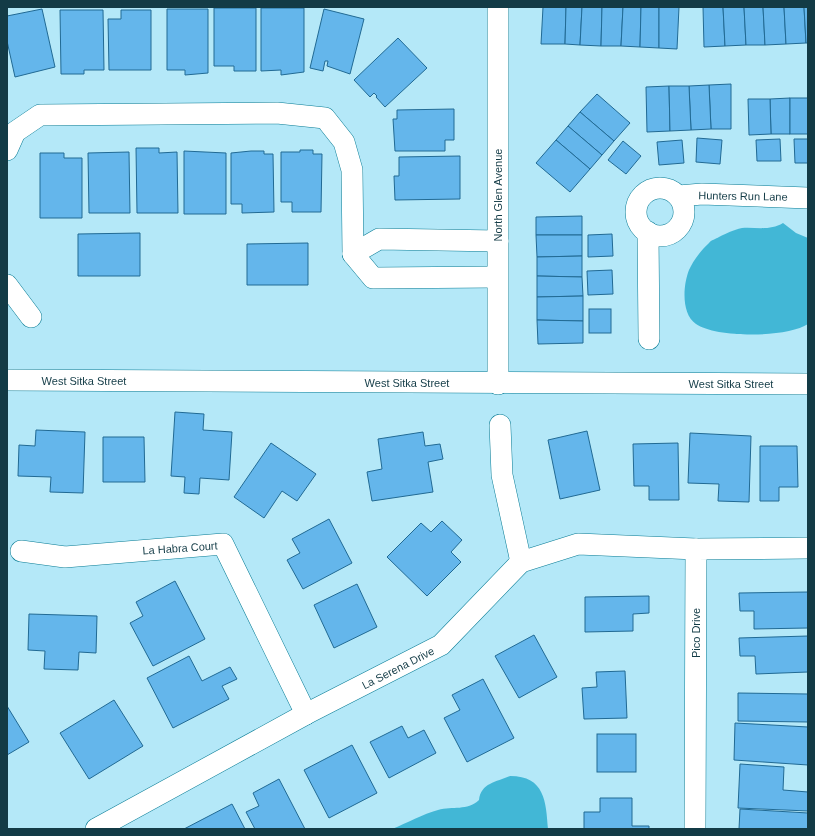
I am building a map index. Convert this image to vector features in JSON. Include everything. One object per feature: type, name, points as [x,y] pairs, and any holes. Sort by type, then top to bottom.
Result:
[{"type":"street","name":"North Glen Avenue","points":[[498,7],[498,384]]},
{"type":"street","points":[[7,150],[14,132],[40,115],[277,113],[325,118],[344,142],[352,170],[353,254],[373,278],[497,277]]},
{"type":"street","name":"Hunters Run Lane","points":[[655,188],[671,190],[679,196],[684,210],[682,221],[676,230],[669,234],[659,236],[648,232],[641,227],[637,220],[636,208],[639,199],[646,192],[655,188]]},
{"type":"street","name":"Hunters Run Lane","points":[[679,196],[702,194],[808,198]]},
{"type":"street","points":[[648,232],[649,339]]},
{"type":"street","points":[[353,254],[379,239],[498,241]]},
{"type":"street","points":[[7,285],[31,317]]},
{"type":"street","name":"West Sitka Street","points":[[7,380],[498,384],[808,384]]},
{"type":"street","points":[[500,425],[502,475],[521,562]]},
{"type":"street","name":"La Habra Court","points":[[21,551],[65,557],[223,544],[306,714]]},
{"type":"street","name":"La Serena Drive","points":[[96,829],[306,714],[441,645],[521,562],[578,544],[696,549]]},
{"type":"street","points":[[696,549],[808,548]]},
{"type":"street","name":"Pico Drive","points":[[695,829],[696,549]]},
{"type":"water","points":[[783,223],[796,233],[808,238],[808,324],[798,329],[784,332],[769,334],[735,334],[706,329],[696,324],[691,319],[686,306],[685,283],[689,270],[703,248],[712,240],[742,228],[768,228]]},
{"type":"water","points":[[510,776],[522,777],[530,780],[537,786],[544,800],[548,829],[392,829],[438,810],[470,806],[479,800],[480,794],[490,784]]},
{"type":"building","points":[[543,7],[566,7],[565,44],[541,44]]},
{"type":"building","points":[[566,7],[582,7],[580,45],[565,44]]},
{"type":"building","points":[[582,7],[602,7],[601,46],[580,45]]},
{"type":"building","points":[[602,7],[623,7],[621,46],[601,46]]},
{"type":"building","points":[[623,7],[641,7],[640,47],[621,46]]},
{"type":"building","points":[[641,7],[659,7],[659,48],[640,47]]},
{"type":"building","points":[[659,7],[679,7],[677,49],[659,48]]},
{"type":"building","points":[[703,7],[723,7],[725,46],[704,47]]},
{"type":"building","points":[[723,7],[744,7],[746,45],[725,46]]},
{"type":"building","points":[[744,7],[763,7],[765,45],[746,45]]},
{"type":"building","points":[[763,7],[784,7],[786,44],[765,45]]},
{"type":"building","points":[[784,7],[804,7],[806,43],[786,44]]},
{"type":"building","points":[[804,7],[808,7],[808,43],[806,43]]},
{"type":"building","points":[[214,8],[256,8],[256,71],[234,71],[234,66],[214,66]]},
{"type":"building","points":[[261,8],[304,8],[304,72],[281,75],[281,70],[261,71]]},
{"type":"building","points":[[42,9],[55,67],[15,77],[7,41],[7,16]]},
{"type":"building","points":[[167,9],[208,9],[208,73],[185,75],[185,70],[167,70]]},
{"type":"building","points":[[324,9],[364,19],[350,74],[327,66],[328,61],[325,61],[323,71],[310,68]]},
{"type":"building","points":[[60,10],[103,10],[104,70],[84,70],[84,74],[61,74]]},
{"type":"building","points":[[121,10],[151,10],[151,70],[109,70],[108,19],[121,19]]},
{"type":"building","points":[[398,38],[427,68],[385,107],[374,93],[370,97],[354,80]]},
{"type":"building","points":[[731,84],[731,129],[711,129],[709,85]]},
{"type":"building","points":[[709,85],[711,129],[691,130],[689,86]]},
{"type":"building","points":[[669,86],[670,131],[647,132],[646,87]]},
{"type":"building","points":[[669,86],[689,86],[691,130],[670,131]]},
{"type":"building","points":[[597,94],[630,123],[614,141],[580,112]]},
{"type":"building","points":[[790,98],[790,134],[771,134],[770,99]]},
{"type":"building","points":[[790,98],[808,98],[808,134],[790,134]]},
{"type":"building","points":[[748,99],[770,99],[771,134],[749,135]]},
{"type":"building","points":[[454,109],[454,140],[445,140],[445,151],[395,151],[393,119],[397,119],[397,110]]},
{"type":"building","points":[[580,112],[614,141],[602,155],[568,126]]},
{"type":"building","points":[[568,126],[602,155],[590,169],[556,140]]},
{"type":"building","points":[[697,138],[722,140],[720,164],[696,162]]},
{"type":"building","points":[[780,139],[781,161],[757,161],[756,140]]},
{"type":"building","points":[[794,139],[808,139],[808,163],[795,163]]},
{"type":"building","points":[[556,140],[590,169],[570,192],[536,163]]},
{"type":"building","points":[[682,140],[684,163],[659,165],[657,142]]},
{"type":"building","points":[[623,141],[641,156],[626,174],[608,160]]},
{"type":"building","points":[[136,148],[159,148],[159,153],[177,152],[178,213],[137,213]]},
{"type":"building","points":[[300,150],[313,150],[313,154],[322,154],[321,212],[292,212],[292,202],[281,202],[281,152],[300,152]]},
{"type":"building","points":[[184,151],[226,153],[226,214],[184,214]]},
{"type":"building","points":[[264,151],[264,154],[273,154],[274,212],[242,213],[242,204],[231,204],[231,153]]},
{"type":"building","points":[[129,152],[130,213],[89,213],[88,153]]},
{"type":"building","points":[[40,153],[64,153],[64,158],[82,158],[82,218],[40,218]]},
{"type":"building","points":[[460,156],[460,199],[395,200],[394,176],[399,176],[399,157]]},
{"type":"building","points":[[582,216],[582,235],[536,235],[536,217]]},
{"type":"building","points":[[140,233],[140,276],[78,276],[78,234]]},
{"type":"building","points":[[612,234],[613,256],[588,257],[588,235]]},
{"type":"building","points":[[536,235],[582,235],[582,256],[537,257]]},
{"type":"building","points":[[308,243],[308,285],[247,285],[247,244]]},
{"type":"building","points":[[582,256],[582,277],[537,276],[537,257]]},
{"type":"building","points":[[612,270],[613,294],[588,295],[587,271]]},
{"type":"building","points":[[537,276],[582,277],[583,296],[537,297]]},
{"type":"building","points":[[583,296],[583,321],[537,320],[537,297]]},
{"type":"building","points":[[589,309],[611,309],[611,333],[589,333]]},
{"type":"building","points":[[537,320],[583,321],[583,343],[538,344]]},
{"type":"building","points":[[175,412],[204,414],[203,430],[232,432],[229,480],[200,478],[199,494],[184,493],[185,477],[171,476]]},
{"type":"building","points":[[36,430],[85,432],[83,493],[50,492],[51,477],[18,476],[19,445],[35,446]]},
{"type":"building","points":[[587,431],[600,490],[560,499],[548,440]]},
{"type":"building","points":[[423,432],[425,446],[440,444],[443,459],[428,462],[433,492],[372,501],[367,472],[382,469],[378,439]]},
{"type":"building","points":[[690,433],[751,436],[749,502],[718,501],[719,484],[688,483]]},
{"type":"building","points":[[103,437],[144,437],[145,482],[103,482]]},
{"type":"building","points":[[271,443],[316,474],[297,501],[282,491],[264,518],[234,497]]},
{"type":"building","points":[[678,443],[679,500],[649,500],[649,486],[634,486],[633,444]]},
{"type":"building","points":[[760,446],[797,446],[798,487],[779,487],[779,501],[760,501]]},
{"type":"building","points":[[329,519],[352,563],[303,589],[287,560],[300,553],[292,539]]},
{"type":"building","points":[[442,521],[462,540],[451,552],[461,562],[427,596],[387,557],[421,523],[431,532]]},
{"type":"building","points":[[175,581],[205,639],[153,666],[130,623],[143,616],[136,602]]},
{"type":"building","points":[[357,584],[377,627],[334,648],[314,605]]},
{"type":"building","points":[[808,592],[808,628],[754,629],[754,611],[740,611],[739,593]]},
{"type":"building","points":[[649,596],[649,613],[633,614],[633,631],[585,632],[585,597]]},
{"type":"building","points":[[29,614],[97,616],[96,653],[79,652],[78,670],[44,669],[45,651],[28,650]]},
{"type":"building","points":[[534,635],[557,677],[519,698],[495,656]]},
{"type":"building","points":[[808,636],[808,672],[756,674],[755,656],[740,656],[739,638]]},
{"type":"building","points":[[189,656],[202,681],[230,667],[237,679],[222,686],[229,699],[173,728],[147,678]]},
{"type":"building","points":[[625,671],[627,718],[584,719],[582,688],[597,687],[596,672]]},
{"type":"building","points":[[483,679],[514,738],[467,762],[444,718],[460,710],[452,695]]},
{"type":"building","points":[[738,693],[808,694],[808,722],[738,721]]},
{"type":"building","points":[[114,700],[143,746],[89,779],[60,733]]},
{"type":"building","points":[[7,706],[29,742],[7,755]]},
{"type":"building","points":[[735,723],[808,727],[808,765],[734,760]]},
{"type":"building","points":[[402,726],[408,738],[424,730],[436,753],[389,778],[370,742]]},
{"type":"building","points":[[597,734],[636,734],[636,772],[597,772]]},
{"type":"building","points":[[352,745],[377,793],[329,818],[304,770]]},
{"type":"building","points":[[740,764],[784,767],[783,790],[808,792],[808,811],[738,808]]},
{"type":"building","points":[[279,779],[305,829],[255,829],[246,812],[259,806],[253,793]]},
{"type":"building","points":[[600,798],[632,798],[632,826],[649,826],[649,829],[584,829],[584,812],[600,812]]},
{"type":"building","points":[[232,804],[245,829],[184,829]]},
{"type":"building","points":[[740,809],[808,813],[808,829],[739,829]]}]
